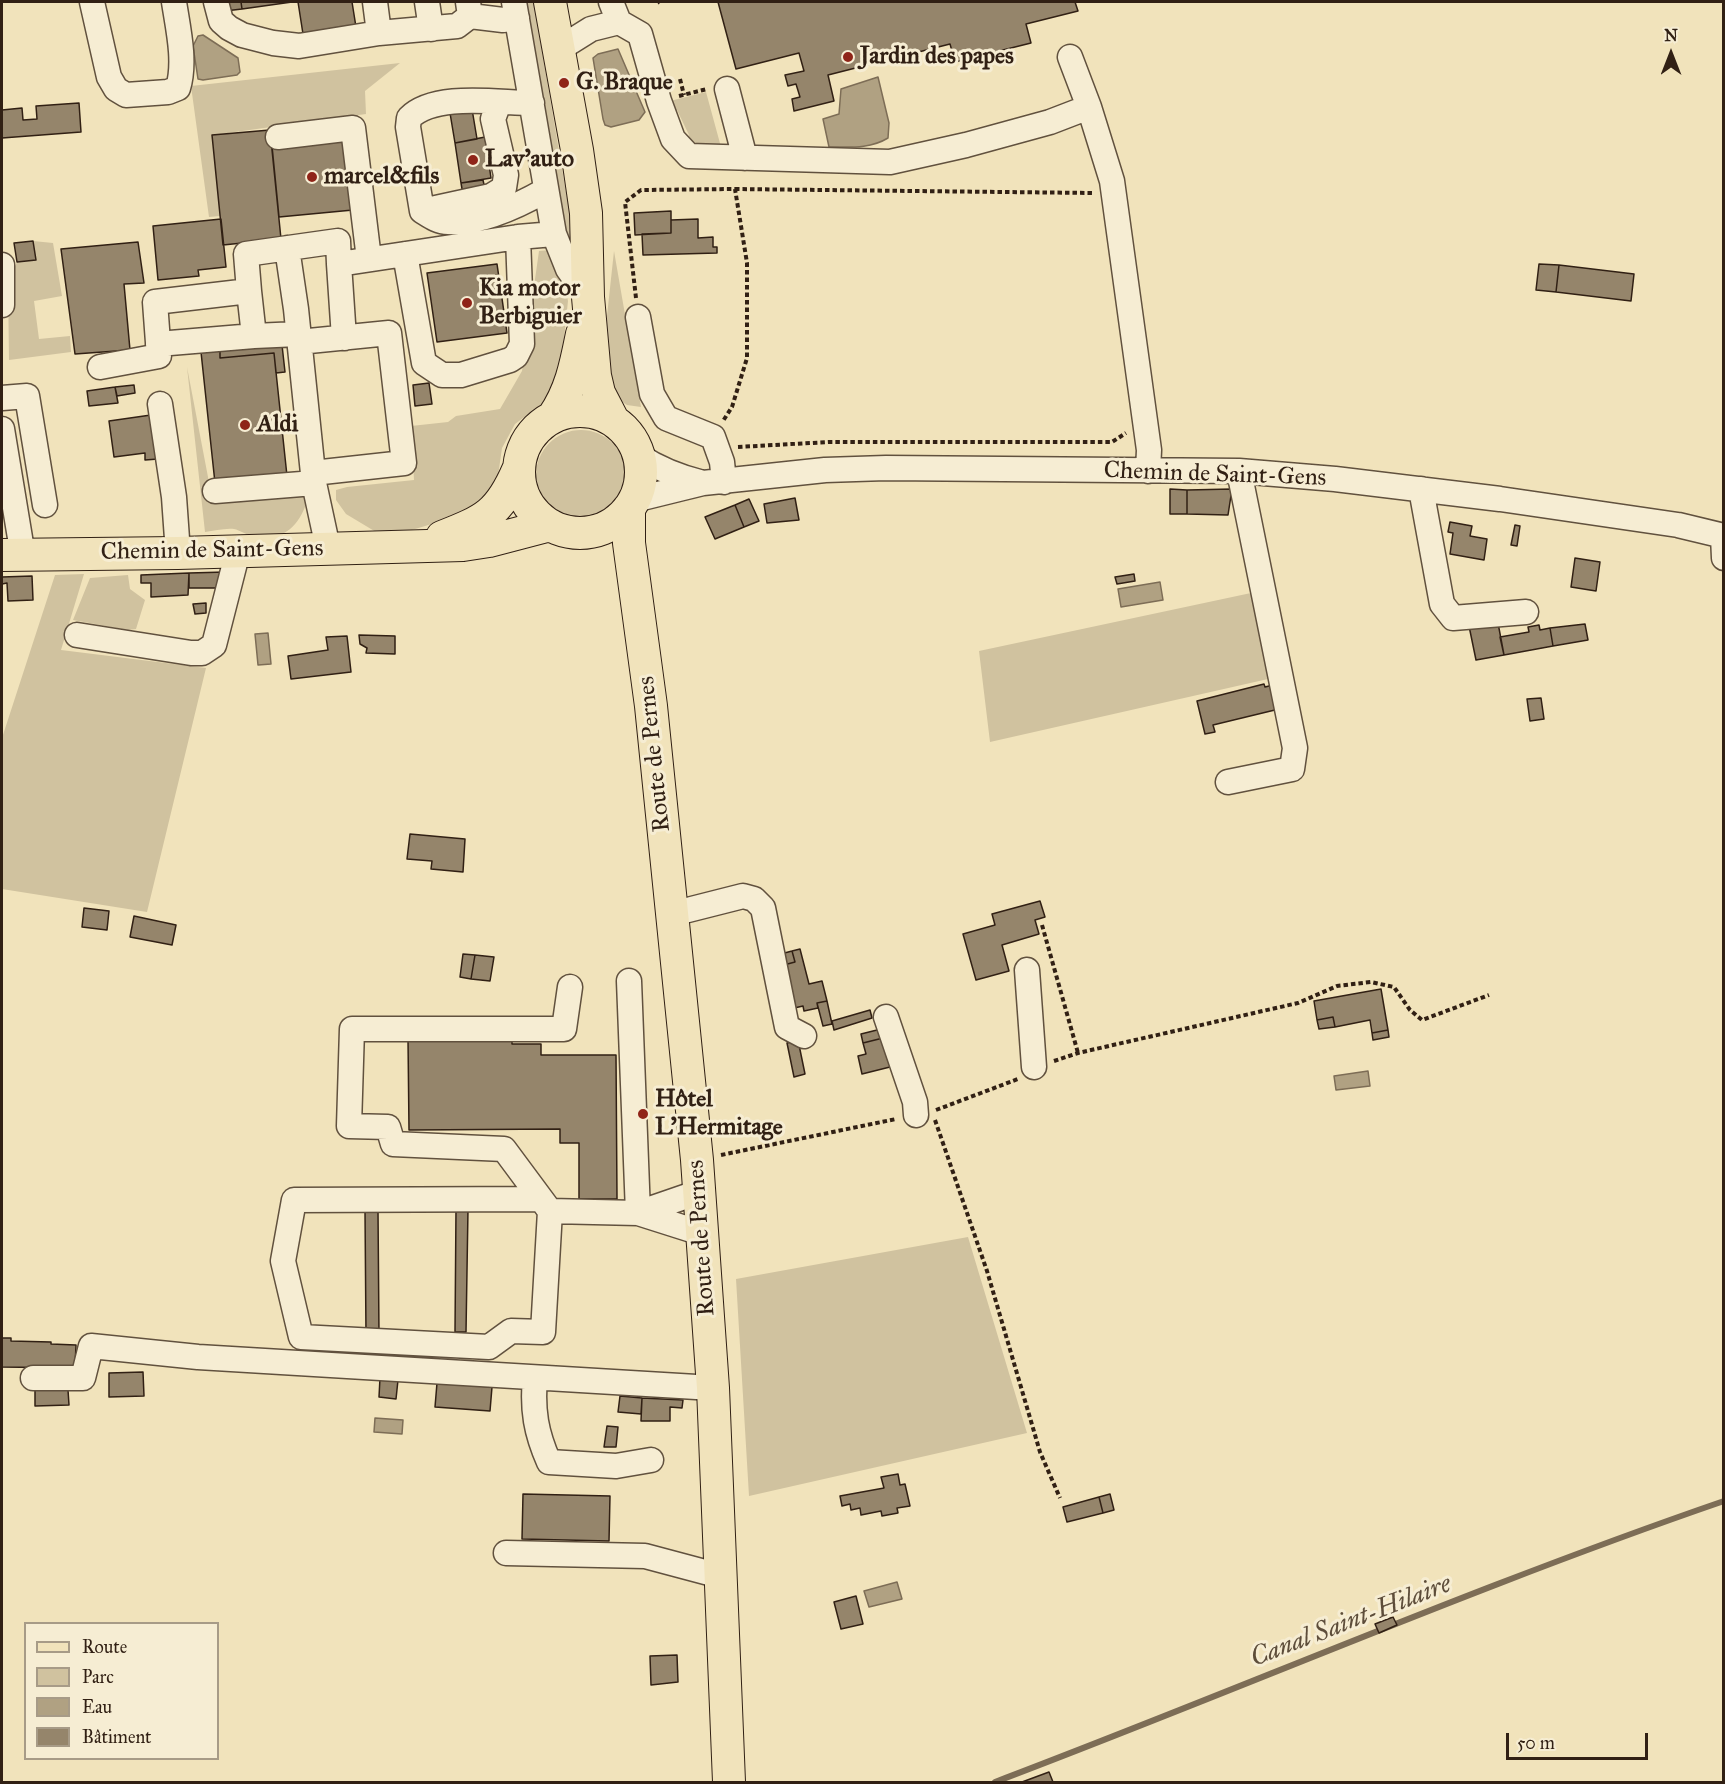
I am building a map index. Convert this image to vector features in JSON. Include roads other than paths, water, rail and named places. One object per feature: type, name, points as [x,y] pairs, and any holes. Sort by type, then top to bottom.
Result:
[{"type":"main road","points":[[550,2],[586,213],[588,297],[595,376],[612,420]]},
{"type":"main road","points":[[553,417],[567,395],[576,367],[588,297]]},
{"type":"main road","points":[[577,411],[595,413],[612,420],[634,442],[639,456],[641,479],[632,504],[609,525],[584,532],[567,531],[539,518],[523,496],[518,470],[521,454],[528,438],[539,426],[553,417],[577,411]]},
{"type":"main road","name":"Chemin de Saint-Gens","points":[[422,544],[488,516],[499,506],[518,470]]},
{"type":"main road","name":"Route de Pernes","points":[[632,504],[629,543],[651,706],[697,1160],[713,1388],[729,1782]]},
{"type":"main road","name":"Chemin de Saint-Gens","points":[[12,555],[178,553],[422,544],[463,545],[489,541],[550,525]]},
{"type":"main road","name":"Route de Pernes","points":[[584,532],[615,562],[635,589]]},
{"type":"street","points":[[92,2],[109,77],[116,89],[126,95],[168,93],[178,88],[181,78],[179,33],[174,2]]},
{"type":"street","points":[[216,2],[221,21],[229,28],[273,43],[299,46],[380,33],[457,26],[469,9],[503,20],[516,10],[554,234],[568,269],[588,297]]},
{"type":"street","points":[[375,2],[380,33]]},
{"type":"street","points":[[426,2],[431,29]]},
{"type":"street","points":[[559,49],[615,12],[640,34],[659,101],[673,139],[689,156],[890,162],[966,145],[1050,122],[1089,107]]},
{"type":"street","points":[[1070,57],[1089,107],[1112,181],[1149,450],[1148,471]]},
{"type":"street","points":[[727,89],[745,158]]},
{"type":"street","points":[[532,103],[499,103],[480,99],[448,102],[416,111],[409,118],[408,127],[422,211],[435,219],[447,222],[480,218],[526,202],[546,190]]},
{"type":"street","points":[[422,211],[491,196],[504,188],[507,175],[493,119],[499,103]]},
{"type":"street","points":[[278,137],[353,128],[369,259]]},
{"type":"street","points":[[339,264],[518,237],[554,234]]},
{"type":"street","points":[[405,254],[424,363],[442,375],[461,375],[510,360],[516,356],[522,344],[518,237]]},
{"type":"street","points":[[254,336],[246,254],[338,241],[344,338]]},
{"type":"street","points":[[287,248],[314,478],[328,548]]},
{"type":"street","points":[[2,265],[2,305]]},
{"type":"street","points":[[99,367],[159,356],[155,302],[249,291]]},
{"type":"street","points":[[638,317],[652,394],[666,418],[716,444],[722,462],[714,483]]},
{"type":"street","points":[[158,344],[254,336],[344,338],[390,333],[404,463],[215,491]]},
{"type":"street","points":[[2,398],[27,396],[45,505]]},
{"type":"street","points":[[160,404],[174,497],[178,553]]},
{"type":"street","points":[[2,429],[12,555]]},
{"type":"street","name":"Chemin de Saint-Gens","points":[[639,456],[656,468],[676,476],[714,483]]},
{"type":"street","name":"Chemin de Saint-Gens","points":[[632,504],[714,483],[825,470],[886,468],[1239,471],[1421,489],[1678,525],[1723,543]]},
{"type":"street","points":[[1228,782],[1292,769],[1295,748],[1239,471]]},
{"type":"street","points":[[1421,489],[1442,604],[1452,618],[1526,612]]},
{"type":"street","points":[[77,635],[202,653],[214,645],[238,551]]},
{"type":"street","points":[[672,914],[743,896],[754,899],[763,908],[787,1026],[804,1036]]},
{"type":"street","points":[[1027,970],[1034,1067]]},
{"type":"street","points":[[629,981],[638,1213]]},
{"type":"street","points":[[570,987],[564,1029],[352,1029],[349,1126],[388,1127],[393,1144],[504,1149],[546,1205],[543,1332],[511,1331],[489,1347],[301,1337],[283,1261],[294,1200],[546,1205],[638,1213],[701,1233]]},
{"type":"street","points":[[886,1017],[915,1102],[916,1115]]},
{"type":"street","points":[[638,1213],[699,1192]]},
{"type":"street","points":[[33,1378],[83,1378],[91,1346],[198,1357],[713,1388]]},
{"type":"street","points":[[535,1378],[533,1401],[539,1440],[549,1462],[616,1466],[651,1460]]},
{"type":"street","points":[[506,1553],[645,1556],[720,1576]]},
{"type":"water","points":[[203,35],[238,58],[240,72],[237,75],[198,79],[193,46],[198,36]]},
{"type":"water","points":[[618,49],[645,112],[639,120],[611,127],[605,125],[603,119],[593,58],[598,54]]},
{"type":"water","points":[[878,77],[889,123],[888,138],[867,146],[829,147],[823,119],[839,114],[841,89]]},
{"type":"water","points":[[1160,582],[1163,600],[1121,607],[1118,589]]},
{"type":"water","points":[[268,633],[271,664],[258,665],[255,634]]},
{"type":"water","points":[[1368,1071],[1370,1086],[1336,1090],[1334,1076]]},
{"type":"water","points":[[375,1418],[403,1420],[402,1434],[374,1432]]},
{"type":"water","points":[[897,1582],[902,1599],[869,1607],[864,1591]]},
{"type":"waterway","name":"Canal Saint-Hilaire","points":[[995,1782],[1449,1603],[1724,1501]]},
{"type":"place","name":"Jardin des papes","points":[[848,57]]},
{"type":"place","name":"G. Braque","points":[[564,83]]},
{"type":"place","name":"Lav'auto","points":[[473,160]]},
{"type":"place","name":"marcel&fils","points":[[312,177]]},
{"type":"place","name":"Kia motor Berbiguier","points":[[467,303]]},
{"type":"place","name":"Aldi","points":[[245,425]]},
{"type":"place","name":"Hôtel L'Hermitage","points":[[643,1114]]}]
